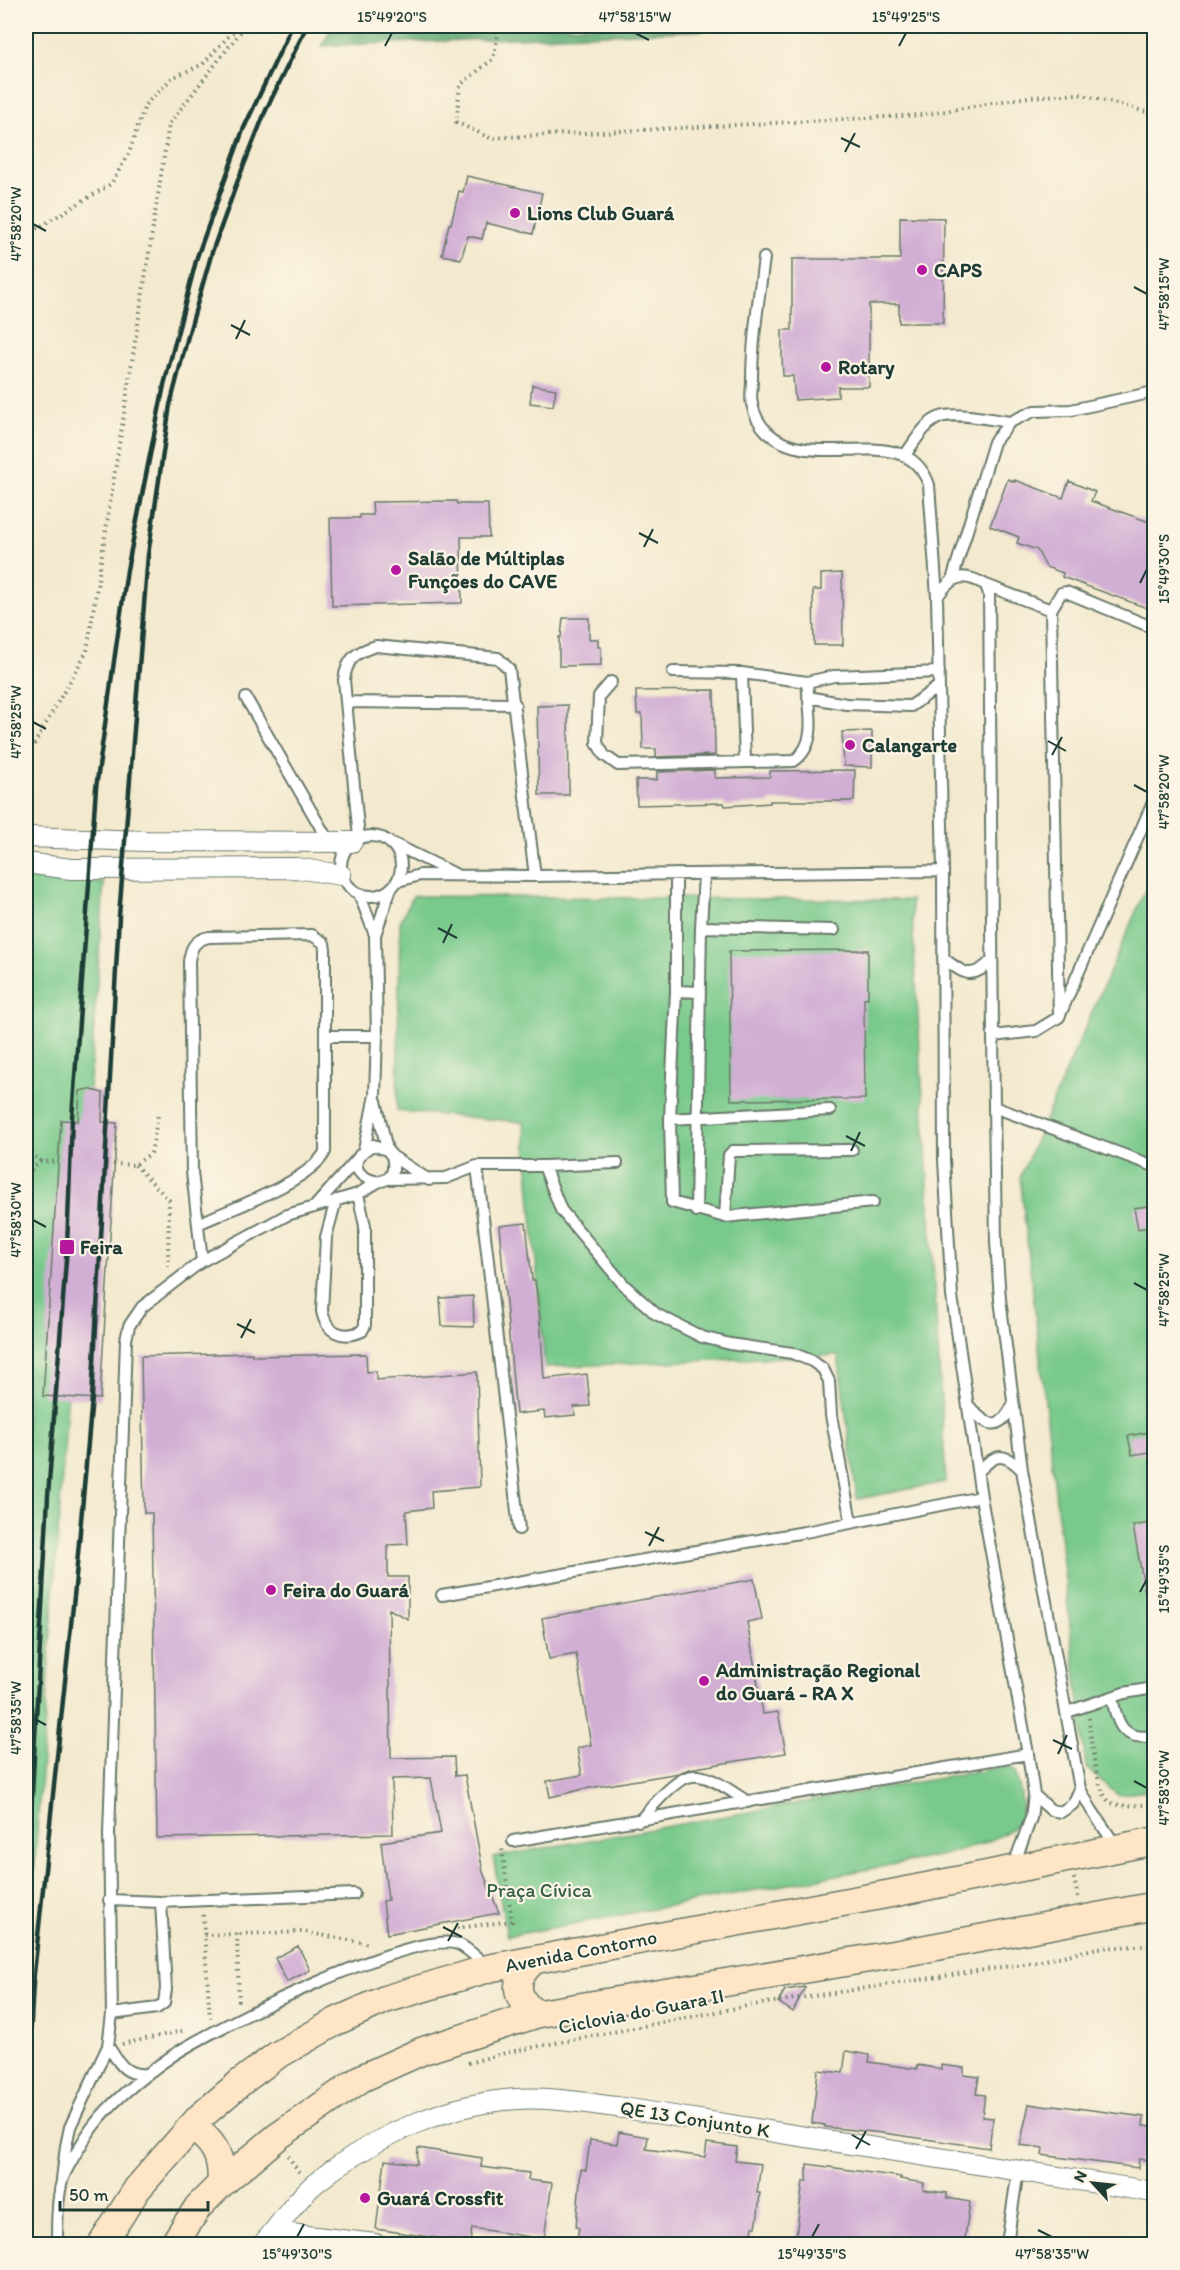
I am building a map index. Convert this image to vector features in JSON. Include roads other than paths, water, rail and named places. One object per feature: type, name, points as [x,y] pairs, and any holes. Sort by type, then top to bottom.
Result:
[{"type":"main road","name":"Avenida Contorno","points":[[102,2244],[137,2189],[191,2127],[241,2082],[276,2056],[337,2021],[386,1999],[490,1968],[1155,1841]]},
{"type":"main road","points":[[174,2244],[198,2207],[221,2184],[277,2137],[362,2078],[422,2051],[537,2014],[902,1953],[1155,1906]]},
{"type":"main road","points":[[535,1960],[526,1967],[520,1977],[518,1988],[520,1999],[527,2008],[537,2014]]},
{"type":"main road","points":[[191,2127],[201,2133],[216,2150],[221,2161],[221,2184]]},
{"type":"street","points":[[26,837],[146,841],[329,842],[355,840]]},
{"type":"street","points":[[26,864],[71,869],[296,868],[341,875]]},
{"type":"street","name":"QE 13 Conjunto K","points":[[268,2238],[310,2188],[347,2160],[390,2134],[422,2121],[471,2106],[515,2099],[547,2098],[617,2107],[1155,2192]]},
{"type":"street","points":[[268,2238],[375,2244]]},
{"type":"lane","points":[[764,258],[752,360],[752,404],[761,426],[774,438],[791,447],[809,450],[891,450],[917,462],[929,485],[937,597],[943,871],[944,1160],[951,1296],[981,1497],[1034,1795],[1031,1818],[1011,1870]]},
{"type":"lane","points":[[937,597],[952,580],[994,442],[1010,422],[1034,411],[1071,410],[1155,392]]},
{"type":"lane","points":[[905,455],[921,433],[936,418],[957,416],[1010,422]]},
{"type":"lane","points":[[952,580],[967,577],[1051,610]]},
{"type":"lane","points":[[986,585],[989,594],[996,1242],[1000,1299],[1022,1470],[1080,1789],[1090,1809],[1118,1849]]},
{"type":"lane","points":[[1059,1017],[1051,610],[1061,593],[1066,592],[1155,628]]},
{"type":"lane","points":[[355,840],[344,680],[346,668],[361,651],[376,646],[498,658],[509,669],[515,704],[535,876]]},
{"type":"lane","points":[[673,672],[742,673],[807,682],[834,676],[939,672]]},
{"type":"lane","points":[[742,673],[745,762]]},
{"type":"lane","points":[[611,682],[599,696],[597,743],[604,755],[618,765],[794,761],[806,749],[811,736],[807,682]]},
{"type":"lane","points":[[808,697],[846,704],[911,706],[939,686]]},
{"type":"lane","points":[[246,698],[329,842]]},
{"type":"lane","points":[[346,702],[515,704]]},
{"type":"lane","points":[[993,1036],[1036,1031],[1059,1017],[1155,800]]},
{"type":"lane","points":[[458,876],[376,836],[355,840],[344,852],[340,863],[341,875],[348,887],[360,896],[375,935],[378,1036],[375,1095],[357,1166],[360,1174],[369,1181],[429,1180],[446,1178],[477,1166],[617,1163]]},
{"type":"lane","points":[[375,935],[390,891],[399,881],[402,868],[399,855],[392,844]]},
{"type":"lane","points":[[399,881],[420,875],[535,876],[943,871]]},
{"type":"lane","points":[[676,874],[676,991],[670,1119],[672,1202],[725,1217],[873,1202]]},
{"type":"lane","points":[[696,1210],[700,927],[704,874]]},
{"type":"lane","points":[[360,896],[374,897],[390,891]]},
{"type":"lane","points":[[700,927],[834,930]]},
{"type":"lane","points":[[198,1224],[297,1179],[322,1157],[326,1143],[325,950],[324,943],[312,935],[208,937],[193,944],[189,961],[192,1172],[202,1261]]},
{"type":"lane","points":[[944,958],[964,973],[974,974],[992,960]]},
{"type":"lane","points":[[676,991],[700,992]]},
{"type":"lane","points":[[326,1036],[378,1036]]},
{"type":"lane","points":[[57,2244],[62,2179],[70,2127],[108,2046],[112,2014],[109,1833],[126,1340],[129,1326],[142,1306],[202,1261],[287,1215],[316,1204],[358,1194],[392,1172],[394,1164],[389,1153],[375,1095]]},
{"type":"lane","points":[[994,1107],[1155,1166]]},
{"type":"lane","points":[[670,1119],[830,1110]]},
{"type":"lane","points":[[316,1204],[361,1154],[373,1145],[429,1180]]},
{"type":"lane","points":[[725,1217],[729,1155],[733,1151],[852,1150]]},
{"type":"lane","points":[[477,1166],[519,1529]]},
{"type":"lane","points":[[544,1166],[555,1199],[567,1219],[624,1286],[656,1314],[702,1337],[730,1344],[792,1353],[812,1361],[823,1370],[829,1381],[831,1414],[851,1522]]},
{"type":"lane","points":[[336,1200],[326,1236],[323,1317],[328,1328],[337,1333],[356,1334],[362,1331],[365,1325],[365,1226],[358,1194]]},
{"type":"lane","points":[[969,1406],[979,1419],[985,1423],[994,1424],[1002,1421],[1013,1406]]},
{"type":"lane","points":[[978,1472],[994,1458],[1013,1461],[1022,1470]]},
{"type":"lane","points":[[442,1595],[981,1497]]},
{"type":"lane","points":[[1066,1712],[1112,1697],[1155,1688]]},
{"type":"lane","points":[[1112,1697],[1118,1724],[1125,1731],[1133,1736],[1155,1736]]},
{"type":"lane","points":[[513,1840],[639,1821],[1028,1754]]},
{"type":"lane","points":[[639,1821],[676,1783],[688,1776],[705,1777],[748,1802]]},
{"type":"lane","points":[[1034,1795],[1051,1810],[1061,1812],[1074,1804],[1080,1789]]},
{"type":"lane","points":[[110,1900],[161,1902],[354,1893]]},
{"type":"lane","points":[[112,2014],[157,2008],[164,2003],[166,1989],[161,1902]]},
{"type":"lane","points":[[62,2179],[92,2129],[120,2098],[147,2074],[174,2055],[233,2022],[359,1965],[419,1945],[459,1944],[490,1968]]},
{"type":"lane","points":[[108,2046],[118,2062],[127,2070],[136,2075],[147,2074]]},
{"type":"lane","points":[[1007,2244],[1018,2170]]},
{"type":"railway","points":[[26,1906],[48,1496],[67,1247],[72,1118],[96,788],[127,570],[164,385],[197,257],[243,130],[292,26]]},
{"type":"railway","points":[[26,2116],[33,1983],[75,1587],[92,1398],[119,916],[148,555],[170,405],[212,252],[266,110],[307,26]]},
{"type":"place","name":"Lions Club Guará","points":[[515,213]]},
{"type":"place","name":"CAPS","points":[[922,270]]},
{"type":"place","name":"Rotary","points":[[826,367]]},
{"type":"place","name":"Salão de Múltiplas Funções do CAVE","points":[[396,570]]},
{"type":"place","name":"Calangarte","points":[[850,745]]},
{"type":"place","name":"Feira","points":[[67,1247]]},
{"type":"place","name":"Feira do Guará","points":[[271,1590]]},
{"type":"place","name":"Administração Regional do Guará - RA X","points":[[704,1681]]},
{"type":"place","name":"Guará Crossfit","points":[[365,2198]]},
{"type":"park label","name":"Praça Cívica","points":[[539,1890]]}]
